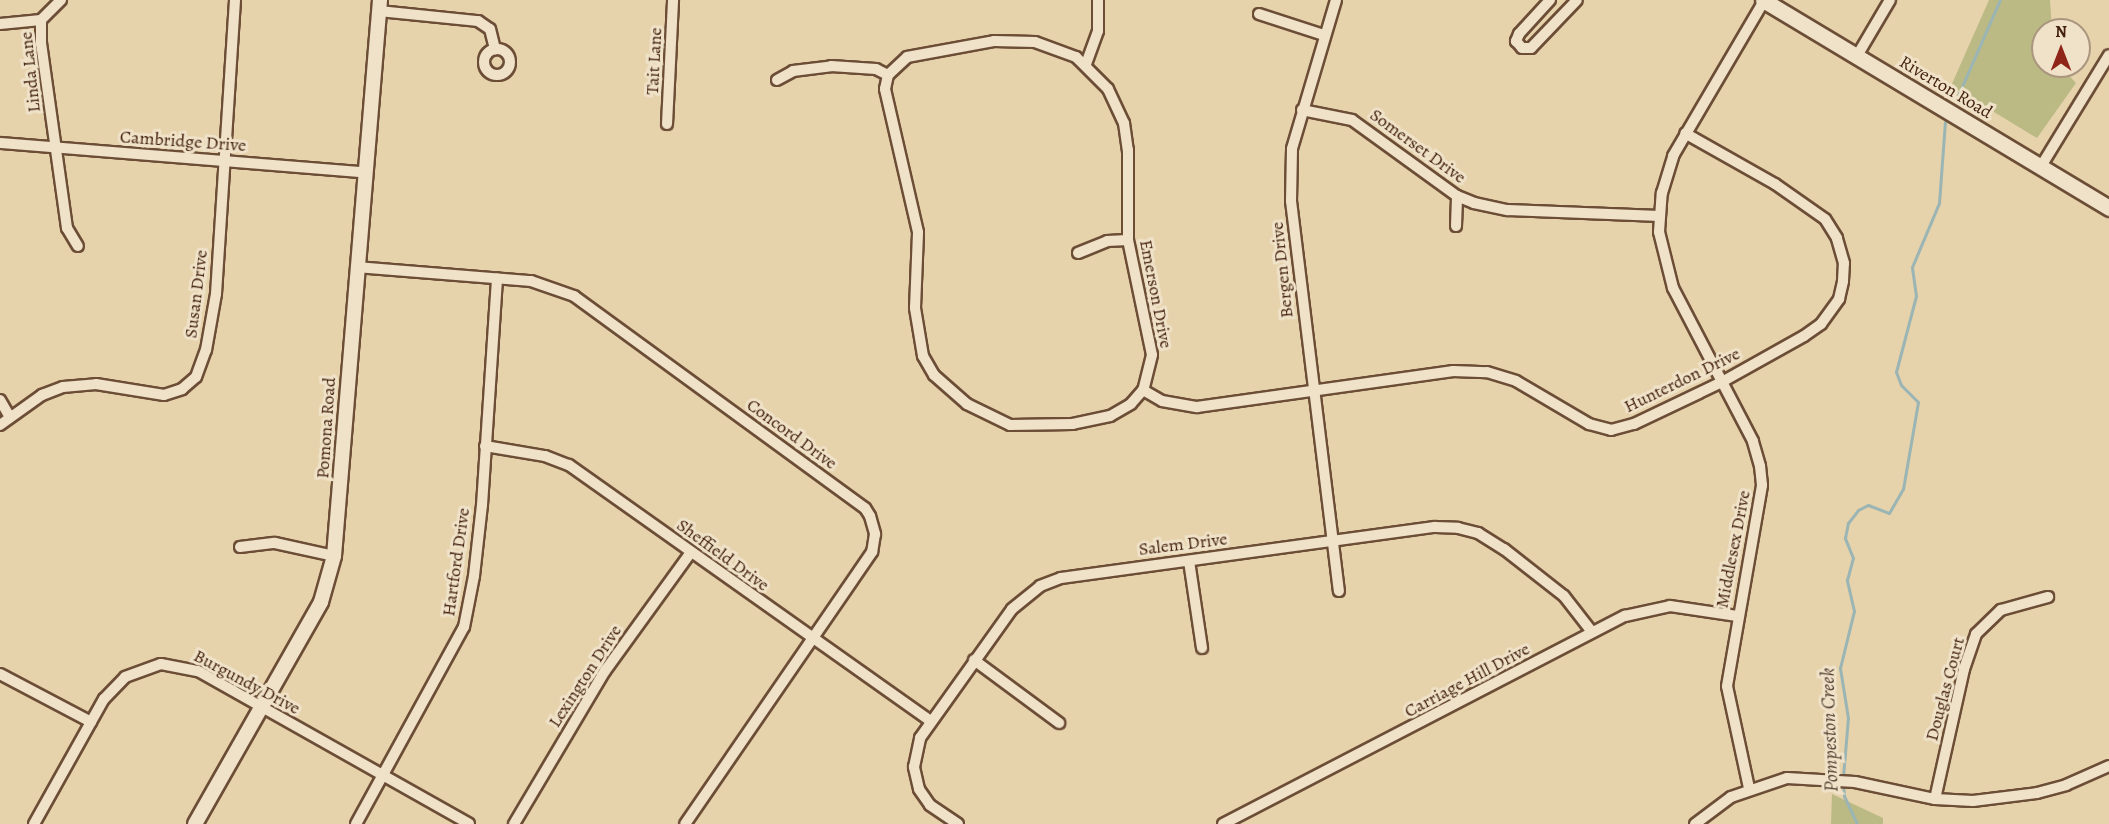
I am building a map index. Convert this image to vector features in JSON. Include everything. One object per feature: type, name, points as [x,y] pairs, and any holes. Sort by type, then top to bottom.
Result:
[{"type":"main road","name":"Riverton Road","points":[[1763,0],[2109,208]]},
{"type":"street","name":"Linda Lane","points":[[61,0],[42,21],[67,228],[78,246]]},
{"type":"street","name":"Susan Drive","points":[[0,425],[42,395],[63,387],[96,384],[164,395],[182,390],[196,377],[206,350],[216,294],[235,0]]},
{"type":"street","name":"Tait Lane","points":[[667,124],[673,0]]},
{"type":"street","points":[[1086,64],[1098,31],[1098,0]]},
{"type":"street","name":"Bergen Drive","points":[[1336,0],[1292,149],[1291,201],[1330,541],[1339,591]]},
{"type":"street","points":[[1550,0],[1519,34],[1516,41],[1522,48],[1531,48],[1577,0]]},
{"type":"street","name":"Middlesex Drive","points":[[1749,788],[1727,686],[1737,616],[1762,485],[1753,441],[1720,382],[1673,288],[1662,255],[1659,216],[1666,174],[1685,133],[1763,0]]},
{"type":"street","points":[[1857,56],[1890,0]]},
{"type":"street","points":[[380,6],[478,21],[490,30],[495,49]]},
{"type":"street","name":"Pomona Road","points":[[195,824],[321,602],[334,556],[356,267],[380,6]]},
{"type":"street","points":[[1259,14],[1324,35]]},
{"type":"street","points":[[0,24],[42,21]]},
{"type":"street","name":"Emerson Drive","points":[[888,75],[898,64],[917,53],[994,41],[1035,42],[1076,57],[1086,64],[1108,89],[1124,123],[1128,150],[1128,240],[1152,355],[1143,390]]},
{"type":"street","points":[[2040,168],[2109,55]]},
{"type":"street","points":[[777,80],[793,71],[831,66],[876,69],[888,75],[886,103],[918,232],[917,334],[923,356],[934,375],[987,417],[1022,427],[1072,424],[1110,416],[1131,404],[1143,390]]},
{"type":"street","name":"Somerset Drive","points":[[1302,110],[1352,120],[1457,196],[1508,210],[1659,216]]},
{"type":"street","name":"Hunterdon Drive","points":[[1143,390],[1182,407],[1453,371],[1487,372],[1516,381],[1588,424],[1611,430],[1634,424],[1720,382],[1821,324],[1839,299],[1844,263],[1837,238],[1819,214],[1685,133]]},
{"type":"street","name":"Cambridge Drive","points":[[0,143],[364,172]]},
{"type":"street","points":[[1456,226],[1457,196]]},
{"type":"street","points":[[1078,254],[1107,241],[1128,240]]},
{"type":"street","name":"Concord Drive","points":[[356,267],[531,281],[574,296],[865,508],[875,528],[872,552],[685,824]]},
{"type":"street","name":"Hartford Drive","points":[[356,824],[464,627],[474,576],[497,278]]},
{"type":"street","points":[[0,400],[10,417]]},
{"type":"street","name":"Sheffield Drive","points":[[485,446],[545,456],[569,465],[812,640],[930,721]]},
{"type":"street","name":"Salem Drive","points":[[958,824],[930,805],[915,778],[916,750],[930,721],[1012,609],[1040,586],[1086,573],[1435,527],[1478,533],[1564,596],[1592,632]]},
{"type":"street","points":[[240,547],[275,543],[334,556]]},
{"type":"street","name":"Lexington Drive","points":[[514,824],[605,671],[691,552]]},
{"type":"street","points":[[1189,561],[1202,648]]},
{"type":"street","name":"Douglas Court","points":[[1935,799],[1964,669],[1976,634],[2001,610],[2049,597]]},
{"type":"street","name":"Carriage Hill Drive","points":[[1222,824],[1625,616],[1670,606],[1737,616]]},
{"type":"street","points":[[974,660],[1059,723]]},
{"type":"street","name":"Burgundy Drive","points":[[34,824],[91,722],[117,683],[143,669],[161,664],[198,671],[469,824]]},
{"type":"street","points":[[0,674],[91,722]]},
{"type":"street","points":[[1695,824],[1713,808],[1749,788],[1787,778],[1814,777],[1935,799],[1973,801],[2037,793],[2066,785],[2109,766]]},
{"type":"shaded area","points":[[1989,0],[2050,0],[2051,18],[2031,18],[2031,78],[2071,78],[2076,83],[2037,138],[1951,86]]},
{"type":"shaded area","points":[[1832,794],[1883,818],[1883,824],[1831,824]]},
{"type":"waterway","name":"Pompeston Creek","points":[[1956,100],[2000,0]]},
{"type":"waterway","name":"Pompeston Creek","points":[[1843,777],[1848,718],[1840,668],[1854,611],[1847,580],[1853,558],[1845,538],[1848,523],[1858,510],[1868,505],[1889,513],[1903,489],[1918,402],[1901,385],[1896,372],[1916,296],[1912,267],[1939,203],[1945,122]]},
{"type":"waterway","name":"Pompeston Creek","points":[[1843,784],[1844,796],[1857,824]]}]
